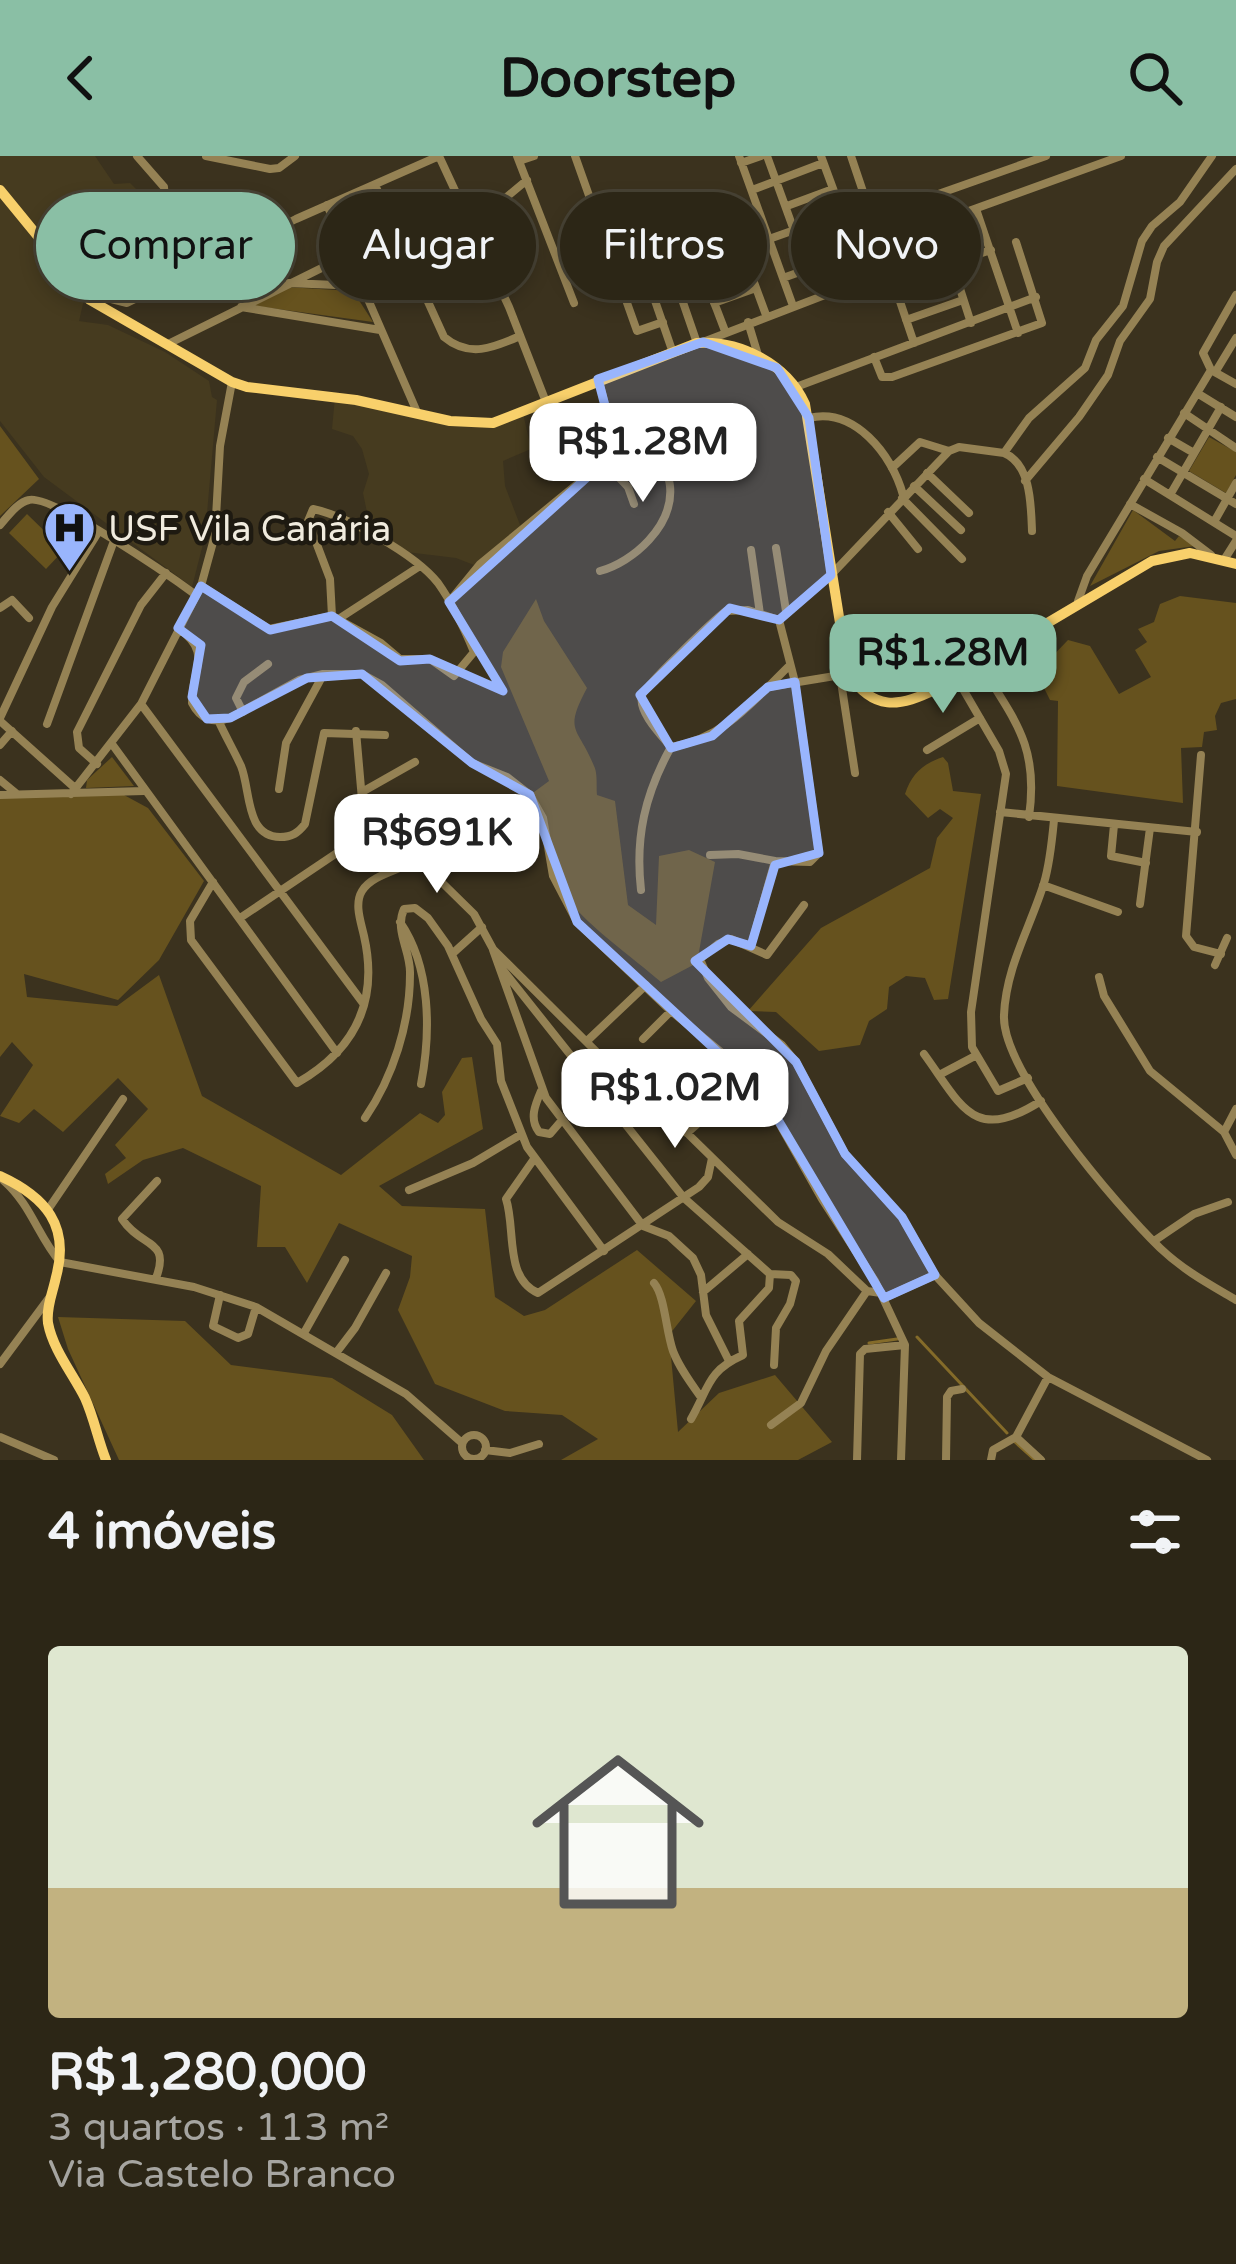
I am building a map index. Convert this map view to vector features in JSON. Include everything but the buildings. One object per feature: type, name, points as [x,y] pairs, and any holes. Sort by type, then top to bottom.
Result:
[{"type":"main road","points":[[0,190],[36,235]]},
{"type":"main road","points":[[92,300],[232,382],[465,423],[494,423],[700,342],[758,356],[796,387],[809,418],[844,674],[865,695],[892,705],[916,699],[1163,557],[1210,556],[1230,562]]},
{"type":"main road","points":[[0,1177],[52,1209],[61,1240],[48,1319],[86,1400],[106,1460]]},
{"type":"street","points":[[137,156],[162,181],[163,192]]},
{"type":"street","points":[[206,156],[270,169],[296,156]]},
{"type":"street","points":[[356,192],[439,156],[456,192]]},
{"type":"street","points":[[534,156],[518,158],[574,303]]},
{"type":"street","points":[[575,156],[637,331],[663,322]]},
{"type":"street","points":[[791,218],[764,156],[740,160],[793,306]]},
{"type":"street","points":[[851,156],[864,192]]},
{"type":"street","points":[[944,192],[1046,156]]},
{"type":"street","points":[[981,207],[1092,161],[1121,156]]},
{"type":"street","points":[[1004,453],[1020,428],[1080,374],[1096,340],[1123,306],[1142,241],[1180,202],[1212,156]]},
{"type":"street","points":[[752,190],[822,159],[834,192]]},
{"type":"street","points":[[1025,481],[1108,375],[1120,341],[1150,298],[1164,246],[1236,169]]},
{"type":"street","points":[[512,192],[526,180]]},
{"type":"street","points":[[374,184],[444,337],[459,349],[477,350],[520,336]]},
{"type":"street","points":[[787,206],[833,189]]},
{"type":"street","points":[[981,223],[1018,333]]},
{"type":"street","points":[[769,239],[791,231]]},
{"type":"street","points":[[874,357],[884,377],[906,373],[1041,325],[1043,319],[1016,242]]},
{"type":"street","points":[[981,253],[991,250]]},
{"type":"street","points":[[783,278],[791,275]]},
{"type":"street","points":[[1236,295],[1204,355],[1214,370],[1236,384]]},
{"type":"street","points":[[796,387],[1036,297]]},
{"type":"street","points":[[168,344],[254,300]]},
{"type":"street","points":[[366,300],[418,413]]},
{"type":"street","points":[[504,300],[547,404]]},
{"type":"street","points":[[655,300],[672,350]]},
{"type":"street","points":[[683,300],[700,342],[808,300]]},
{"type":"street","points":[[713,300],[724,331]]},
{"type":"street","points":[[714,303],[722,300]]},
{"type":"street","points":[[760,300],[766,315]]},
{"type":"street","points":[[900,300],[914,344]]},
{"type":"street","points":[[906,320],[963,300],[971,323]]},
{"type":"street","points":[[240,307],[381,330]]},
{"type":"street","points":[[748,322],[758,356]]},
{"type":"street","points":[[1078,602],[1087,576],[1168,438],[1236,338]]},
{"type":"street","points":[[1090,357],[1111,363]]},
{"type":"street","points":[[598,379],[610,425],[606,464],[628,487],[634,504]]},
{"type":"street","points":[[74,792],[140,704],[199,590],[215,536],[220,446],[232,382]]},
{"type":"street","points":[[1197,393],[1236,417]]},
{"type":"street","points":[[1170,495],[1221,407]]},
{"type":"street","points":[[1184,413],[1236,448]]},
{"type":"street","points":[[809,418],[836,415],[855,424],[892,468],[903,497],[962,559]]},
{"type":"street","points":[[449,602],[480,564],[606,464],[641,425],[650,428],[670,485],[666,507],[644,548],[600,572]]},
{"type":"street","points":[[1168,438],[1194,453]]},
{"type":"street","points":[[892,468],[920,442],[949,451]]},
{"type":"street","points":[[671,747],[644,705],[641,695],[650,684],[726,611],[733,608],[783,616],[831,574],[949,451],[959,447],[1016,458],[1025,481],[1032,531]]},
{"type":"street","points":[[1157,457],[1231,501]]},
{"type":"street","points":[[927,473],[969,513]]},
{"type":"street","points":[[1144,479],[1236,538],[1230,562]]},
{"type":"street","points":[[1214,522],[1231,501],[1236,482]]},
{"type":"street","points":[[914,486],[961,530]]},
{"type":"street","points":[[0,525],[34,499],[115,538],[166,573],[269,629],[336,618],[420,566]]},
{"type":"street","points":[[1130,503],[1182,533],[1210,556]]},
{"type":"street","points":[[311,509],[355,526],[420,566],[436,580],[449,602],[474,652],[454,676],[430,659],[400,659],[336,618],[330,579],[308,521],[311,509]]},
{"type":"street","points":[[888,512],[918,549]]},
{"type":"street","points":[[74,792],[0,720],[52,607],[99,532]]},
{"type":"street","points":[[46,724],[115,538]]},
{"type":"street","points":[[710,856],[738,854],[810,862],[818,856],[776,548]]},
{"type":"street","points":[[751,550],[760,614]]},
{"type":"street","points":[[97,764],[79,748],[76,733],[142,605],[166,573]]},
{"type":"street","points":[[0,608],[12,599],[29,618]]},
{"type":"street","points":[[178,628],[193,638],[199,650],[192,694],[194,707],[203,717],[218,722],[299,680],[354,673],[372,678],[472,763],[507,777],[530,795],[541,811],[549,862],[571,914],[671,1011],[738,1066],[773,1108],[882,1295],[905,1345],[901,1460]]},
{"type":"street","points":[[979,662],[1029,751],[1034,776],[1029,817]]},
{"type":"street","points":[[243,712],[236,698],[238,689],[268,664]]},
{"type":"street","points":[[671,747],[712,736],[790,665]]},
{"type":"street","points":[[278,789],[286,743],[323,674]]},
{"type":"street","points":[[768,687],[844,674],[855,773]]},
{"type":"street","points":[[956,677],[1003,761],[1006,789],[969,1032],[975,1055],[998,1091],[1028,1078]]},
{"type":"street","points":[[140,704],[363,1003]]},
{"type":"street","points":[[927,750],[980,718]]},
{"type":"street","points":[[218,722],[242,770],[256,826],[273,836],[290,836],[305,824],[322,736],[331,731],[385,735]]},
{"type":"street","points":[[0,745],[12,731]]},
{"type":"street","points":[[356,731],[365,834]]},
{"type":"street","points":[[112,744],[337,1053]]},
{"type":"street","points":[[641,890],[638,841],[642,813],[671,747]]},
{"type":"street","points":[[1201,755],[1186,936],[1194,947],[1222,954],[1227,938]]},
{"type":"street","points":[[362,792],[415,762]]},
{"type":"street","points":[[0,780],[19,795]]},
{"type":"street","points":[[0,795],[146,791]]},
{"type":"street","points":[[1000,812],[1197,832]]},
{"type":"street","points":[[427,867],[489,818]]},
{"type":"street","points":[[1054,820],[1043,885],[1009,973],[1006,1039],[1041,1101],[1081,1156],[1154,1241],[1198,1279],[1236,1300]]},
{"type":"street","points":[[1114,825],[1112,856],[1146,863]]},
{"type":"street","points":[[1140,904],[1150,829]]},
{"type":"street","points":[[240,918],[365,834],[393,840],[427,867],[465,903],[482,927],[541,1089],[562,1120],[643,1226],[669,1236],[698,1267],[706,1315],[728,1359]]},
{"type":"street","points":[[212,882],[190,921],[191,940],[291,1079],[300,1082],[352,1039],[369,965],[360,893],[372,881],[418,859]]},
{"type":"street","points":[[751,946],[775,861]]},
{"type":"street","points":[[1043,885],[1118,912]]},
{"type":"street","points":[[804,905],[767,955],[725,940],[700,959],[708,978],[730,1007],[782,1045],[796,1062],[845,1154],[909,1226],[934,1275],[979,1323],[1048,1377],[1207,1460]]},
{"type":"street","points":[[365,1118],[388,1080],[408,995],[410,965],[399,921],[404,909],[419,910],[452,954],[499,1049],[501,1082],[520,1135],[604,1251]]},
{"type":"street","points":[[399,921],[416,950],[423,985],[429,1040],[421,1084]]},
{"type":"street","points":[[452,954],[482,927]]},
{"type":"street","points":[[493,949],[769,1216],[828,1254],[867,1291],[882,1295],[934,1275]]},
{"type":"street","points":[[496,962],[684,1198],[770,1274],[791,1275],[796,1281],[776,1328],[774,1364]]},
{"type":"street","points":[[1099,977],[1104,996],[1155,1078],[1224,1132],[1236,1155]]},
{"type":"street","points":[[587,1041],[646,985]]},
{"type":"street","points":[[643,1039],[671,1011]]},
{"type":"street","points":[[924,1054],[975,1117],[1008,1120],[1041,1101]]},
{"type":"street","points":[[939,1075],[975,1055]]},
{"type":"street","points":[[541,1089],[533,1119],[538,1132],[550,1134],[562,1120]]},
{"type":"street","points":[[687,1133],[737,1090],[773,1108]]},
{"type":"street","points":[[39,1225],[123,1099]]},
{"type":"street","points":[[516,1120],[537,1100]]},
{"type":"street","points":[[1224,1132],[1236,1109]]},
{"type":"street","points":[[409,1190],[473,1163],[520,1135]]},
{"type":"street","points":[[534,1159],[520,1174],[518,1187],[506,1196],[517,1272],[533,1292],[553,1286],[684,1198],[708,1178],[712,1157]]},
{"type":"street","points":[[0,1177],[18,1194],[60,1262],[156,1278],[256,1307],[406,1394],[462,1443],[464,1455],[471,1459],[485,1450]]},
{"type":"street","points":[[156,1278],[163,1259],[160,1252],[122,1220],[157,1181]]},
{"type":"street","points":[[1154,1241],[1194,1214],[1228,1202]]},
{"type":"street","points":[[703,1292],[748,1254]]},
{"type":"street","points":[[304,1334],[345,1260]]},
{"type":"street","points":[[336,1353],[386,1273]]},
{"type":"street","points":[[691,1419],[700,1396],[728,1359],[742,1355],[739,1322],[769,1288],[770,1274]]},
{"type":"street","points":[[654,1283],[662,1295],[662,1318],[674,1354],[700,1396]]},
{"type":"street","points":[[771,1425],[796,1409],[867,1291]]},
{"type":"street","points":[[220,1294],[213,1326],[231,1336],[248,1334],[256,1307]]},
{"type":"street","points":[[0,1364],[51,1295]]},
{"type":"street","points":[[857,1460],[860,1354],[866,1349],[905,1345]]},
{"type":"street","points":[[991,1460],[994,1449],[1016,1437],[1048,1377]]},
{"type":"street","points":[[946,1460],[947,1397],[962,1389]]},
{"type":"street","points":[[462,1443],[475,1436],[485,1450]]},
{"type":"street","points":[[1016,1437],[1041,1460]]},
{"type":"street","points":[[0,1438],[54,1460]]},
{"type":"street","points":[[485,1450],[510,1453],[538,1444]]},
{"type":"street","points":[[1174,1444],[1178,1460]]},
{"type":"highlighted area","points":[[703,342],[777,368],[809,418],[831,575],[779,620],[730,608],[640,695],[671,748],[712,736],[768,687],[795,682],[819,853],[775,865],[751,946],[728,939],[695,961],[796,1062],[845,1154],[902,1217],[935,1275],[884,1298],[762,1093],[577,922],[530,795],[472,763],[362,674],[307,678],[230,718],[207,719],[192,697],[201,645],[178,628],[201,586],[270,630],[332,616],[400,661],[430,659],[503,691],[449,602],[604,462],[610,425],[598,379]]},
{"type":"shaded area","points":[[0,156],[95,156],[114,184],[130,183],[138,192],[36,192],[36,300],[84,300],[79,321],[108,325],[165,352],[209,381],[217,400],[205,536],[192,587],[44,477],[0,421]]},
{"type":"shaded area","points":[[295,288],[319,289],[319,300],[359,300],[373,322],[256,306],[256,302],[295,300]]},
{"type":"shaded area","points":[[335,397],[465,423],[523,413],[531,449],[503,461],[505,486],[522,530],[474,565],[456,558],[398,551],[384,525],[368,517],[363,493],[369,474],[362,449],[353,436],[332,429]]},
{"type":"shaded area","points":[[0,426],[39,479],[0,516]]},
{"type":"shaded area","points":[[1209,437],[1236,452],[1236,475],[1226,493],[1189,471]]},
{"type":"shaded area","points":[[1133,510],[1175,541],[1179,536],[1195,546],[1159,551],[1090,586]]},
{"type":"shaded area","points":[[27,514],[64,550],[46,569],[9,533]]},
{"type":"shaded area","points":[[1180,596],[1236,603],[1236,699],[1221,703],[1215,716],[1217,730],[1204,732],[1202,747],[1181,748],[1183,803],[1057,786],[1058,701],[1050,700],[1039,678],[1044,665],[1068,640],[1090,646],[1119,694],[1151,677],[1135,650],[1147,642],[1138,629],[1154,622],[1160,604]]},
{"type":"shaded area","points":[[536,599],[544,621],[587,688],[574,722],[595,769],[597,795],[615,801],[628,905],[656,925],[659,856],[689,850],[715,862],[697,963],[661,982],[582,915],[564,893],[554,869],[530,795],[549,781],[501,667],[503,652]]},
{"type":"shaded area","points":[[112,757],[134,786],[86,788],[87,780]]},
{"type":"shaded area","points":[[943,757],[953,791],[981,794],[948,999],[934,1000],[925,978],[906,976],[889,987],[887,1009],[869,1021],[860,1045],[819,1051],[776,1012],[748,1011],[821,928],[930,868],[937,838],[953,818],[940,809],[928,818],[905,794],[919,770]]},
{"type":"shaded area","points":[[124,795],[148,808],[204,881],[159,960],[118,1000],[24,974],[27,997],[117,1006],[159,975],[202,1096],[341,1175],[420,1113],[438,1123],[445,1115],[442,1092],[462,1058],[472,1057],[483,1129],[379,1186],[402,1206],[485,1209],[495,1297],[524,1316],[545,1310],[637,1250],[696,1301],[669,1335],[678,1432],[719,1393],[775,1375],[832,1442],[798,1460],[561,1460],[598,1439],[562,1415],[505,1411],[435,1384],[398,1310],[412,1256],[339,1223],[307,1283],[285,1247],[257,1247],[261,1186],[183,1148],[143,1160],[108,1184],[105,1174],[126,1158],[115,1145],[148,1109],[118,1078],[63,1132],[34,1109],[19,1123],[0,1116],[33,1065],[12,1042],[0,1057],[0,797]]},
{"type":"shaded area","points":[[58,1317],[185,1321],[231,1365],[332,1378],[392,1415],[424,1460],[119,1460]]},
{"type":"waterway","points":[[917,1337],[1007,1433]]},
{"type":"waterway","points":[[869,1343],[897,1339]]},
{"type":"waterway","points":[[1015,1442],[1035,1460]]},
{"type":"place","name":"USF Vila Canária","points":[[69,574]]}]
